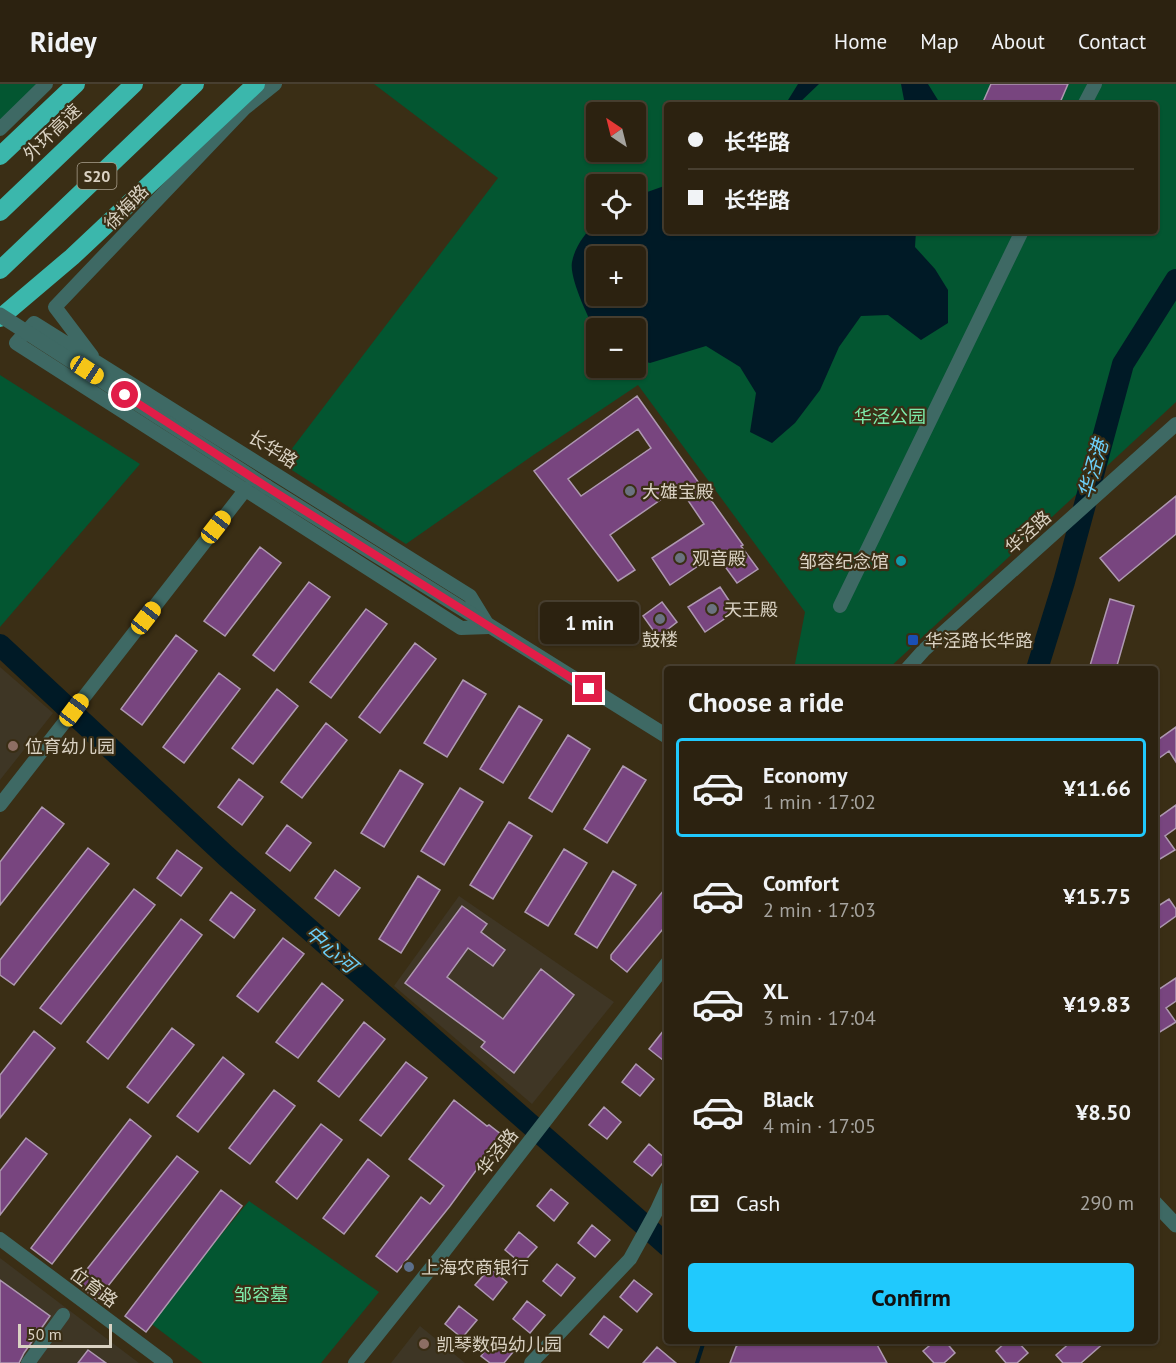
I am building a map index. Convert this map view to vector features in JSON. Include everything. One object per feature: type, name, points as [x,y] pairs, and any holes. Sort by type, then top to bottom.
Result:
[{"type":"highway","points":[[0,156],[76,84]]},
{"type":"highway","name":"外环高速","points":[[0,212],[134,84]]},
{"type":"highway","name":"S20","points":[[0,270],[195,84]]},
{"type":"highway","points":[[0,316],[65,263],[256,84]]},
{"type":"street","points":[[0,129],[46,84]]},
{"type":"street","name":"徐梅路","points":[[97,362],[55,307],[246,108],[274,84]]},
{"type":"street","points":[[1086,102],[1095,84]]},
{"type":"street","points":[[840,606],[1021,234]]},
{"type":"street","name":"长华路","points":[[0,316],[489,627],[664,735]]},
{"type":"street","name":"长华路","points":[[34,323],[470,596],[489,627],[461,628],[16,343],[34,323]]},
{"type":"street","name":"华泾路","points":[[910,666],[924,650],[1176,424]]},
{"type":"street","points":[[0,805],[246,489]]},
{"type":"street","name":"华泾路","points":[[355,1363],[664,967]]},
{"type":"street","points":[[531,1363],[630,1259],[664,1195]]},
{"type":"street","points":[[1158,1206],[1176,1225]]},
{"type":"street","name":"位育路","points":[[0,1239],[166,1363]]},
{"type":"street","points":[[28,1363],[63,1315]]},
{"type":"shaded area","name":"位育幼儿园","points":[[0,667],[53,713],[0,780]]},
{"type":"shaded area","points":[[459,896],[614,1002],[532,1104],[394,986]]},
{"type":"shaded area","points":[[0,1258],[139,1363],[0,1363]]},
{"type":"shaded area","name":"凯琴数码幼儿园","points":[[420,1326],[465,1363],[391,1363]]},
{"type":"green space","points":[[0,84],[46,84],[0,129]]},
{"type":"green space","name":"华泾公园","points":[[374,84],[1176,84],[1176,402],[891,666],[795,666],[805,612],[638,385],[406,544],[281,463],[498,178]]},
{"type":"green space","points":[[0,375],[140,464],[0,627]]},
{"type":"green space","name":"邹容墓","points":[[249,1201],[379,1292],[321,1363],[203,1363],[149,1322]]},
{"type":"water","points":[[798,84],[819,84],[800,102],[787,102]]},
{"type":"water","points":[[901,84],[928,84],[939,102],[904,102]]},
{"type":"water","points":[[664,186],[664,234],[916,234],[915,247],[935,269],[948,290],[948,323],[921,340],[888,315],[861,316],[839,347],[820,390],[795,423],[772,443],[750,432],[756,393],[740,367],[706,346],[650,363],[646,362],[646,318],[589,318],[576,288],[572,269],[573,256],[586,234],[646,234],[646,192]]},
{"type":"building","points":[[991,84],[1068,84],[1060,102],[983,102]]},
{"type":"building","points":[[637,396],[758,569],[737,583],[716,554],[670,585],[652,558],[704,524],[679,487],[610,535],[635,570],[618,581],[534,471]],"holes":[[[638,429],[651,448],[581,496],[568,479]]]},
{"type":"building","points":[[1176,496],[1176,534],[1119,581],[1100,558]]},
{"type":"building","points":[[260,547],[281,563],[225,636],[204,621]]},
{"type":"building","points":[[309,582],[330,597],[274,671],[253,655]]},
{"type":"building","name":"天王殿","points":[[720,587],[736,611],[705,632],[688,607]]},
{"type":"building","points":[[1110,599],[1134,606],[1117,666],[1090,666]]},
{"type":"building","name":"鼓楼","points":[[662,602],[677,622],[658,637],[643,616]]},
{"type":"building","points":[[366,609],[387,624],[331,698],[310,682]]},
{"type":"building","points":[[176,635],[197,651],[142,725],[121,709]]},
{"type":"building","points":[[415,643],[436,659],[380,733],[359,717]]},
{"type":"building","points":[[219,673],[240,689],[184,763],[163,747]]},
{"type":"building","points":[[463,680],[486,694],[447,757],[424,743]]},
{"type":"building","points":[[277,689],[298,706],[253,764],[232,748]]},
{"type":"building","points":[[519,706],[542,720],[503,783],[480,769]]},
{"type":"building","points":[[326,723],[347,740],[302,798],[281,782]]},
{"type":"building","points":[[1176,727],[1176,762],[1169,751],[1158,759],[1158,740]]},
{"type":"building","points":[[568,735],[590,749],[552,812],[529,798]]},
{"type":"building","points":[[623,766],[646,780],[607,843],[584,829]]},
{"type":"building","points":[[400,770],[423,784],[384,847],[361,833]]},
{"type":"building","points":[[239,779],[263,797],[242,825],[218,807]]},
{"type":"building","points":[[460,788],[483,802],[444,865],[421,851]]},
{"type":"building","points":[[1176,805],[1176,828],[1165,836],[1175,850],[1158,860],[1158,818]]},
{"type":"building","points":[[42,807],[64,824],[0,905],[0,862]]},
{"type":"building","points":[[509,822],[532,836],[493,899],[470,885]]},
{"type":"building","points":[[287,825],[311,843],[290,871],[266,853]]},
{"type":"building","points":[[88,848],[109,864],[14,985],[0,975],[0,960]]},
{"type":"building","points":[[564,849],[587,863],[548,926],[525,912]]},
{"type":"building","points":[[177,850],[202,868],[181,896],[157,878]]},
{"type":"building","points":[[335,870],[360,888],[339,916],[315,898]]},
{"type":"building","points":[[613,871],[636,885],[597,948],[575,934]]},
{"type":"building","points":[[418,876],[440,890],[401,953],[379,939]]},
{"type":"building","points":[[134,889],[155,905],[61,1024],[40,1008]]},
{"type":"building","points":[[664,890],[664,928],[627,972],[611,959],[611,955]]},
{"type":"building","points":[[231,892],[255,910],[234,938],[210,920]]},
{"type":"building","points":[[1169,899],[1176,909],[1176,916],[1158,929],[1158,906]]},
{"type":"building","points":[[462,906],[487,924],[481,932],[505,950],[493,966],[468,948],[447,977],[503,1019],[541,969],[574,995],[514,1073],[481,1047],[485,1042],[405,983]]},
{"type":"building","points":[[181,919],[202,935],[108,1059],[87,1042]]},
{"type":"building","points":[[283,938],[304,954],[258,1012],[237,996]]},
{"type":"building","points":[[1176,978],[1176,1001],[1166,1008],[1176,1022],[1158,1033],[1158,990]]},
{"type":"building","points":[[322,983],[343,1000],[298,1058],[276,1042]]},
{"type":"building","points":[[364,1022],[385,1039],[339,1097],[318,1081]]},
{"type":"building","points":[[172,1028],[194,1045],[148,1103],[127,1087]]},
{"type":"building","points":[[664,1030],[664,1061],[649,1049]]},
{"type":"building","points":[[34,1031],[55,1048],[0,1118],[0,1075]]},
{"type":"building","points":[[223,1057],[244,1074],[198,1132],[177,1116]]},
{"type":"building","points":[[406,1062],[427,1078],[381,1136],[360,1120]]},
{"type":"building","points":[[636,1064],[654,1079],[640,1096],[622,1082]]},
{"type":"building","points":[[274,1090],[295,1106],[250,1164],[229,1148]]},
{"type":"building","points":[[454,1100],[502,1135],[450,1206],[397,1272],[376,1256],[421,1197],[430,1204],[444,1186],[409,1159]]},
{"type":"building","points":[[604,1107],[621,1122],[607,1139],[589,1125]]},
{"type":"building","points":[[130,1119],[151,1136],[52,1264],[31,1248]]},
{"type":"building","points":[[321,1124],[342,1140],[297,1199],[276,1182]]},
{"type":"building","points":[[26,1138],[47,1154],[0,1215],[0,1171]]},
{"type":"building","points":[[649,1144],[664,1157],[664,1161],[652,1176],[634,1162]]},
{"type":"building","points":[[177,1156],[198,1172],[97,1300],[76,1283]]},
{"type":"building","points":[[368,1159],[389,1176],[344,1234],[323,1218]]},
{"type":"building","points":[[551,1189],[568,1203],[554,1221],[537,1206]]},
{"type":"building","points":[[221,1190],[242,1206],[146,1332],[125,1316]]},
{"type":"building","points":[[592,1225],[610,1240],[595,1257],[578,1243]]},
{"type":"building","points":[[519,1232],[537,1247],[522,1264],[505,1250]]},
{"type":"building","points":[[557,1264],[575,1278],[561,1296],[543,1281]]},
{"type":"building","points":[[490,1268],[507,1282],[493,1300],[475,1285]]},
{"type":"building","points":[[0,1280],[50,1316],[19,1363],[0,1363]]},
{"type":"building","points":[[634,1280],[652,1294],[637,1312],[620,1297]]},
{"type":"building","points":[[527,1301],[545,1315],[530,1333],[513,1319]]},
{"type":"building","points":[[459,1306],[477,1320],[462,1338],[445,1324]]},
{"type":"building","points":[[604,1316],[622,1330],[608,1348],[590,1334]]},
{"type":"building","points":[[495,1338],[513,1352],[504,1363],[490,1363],[481,1356]]},
{"type":"building","points":[[738,1344],[877,1344],[887,1363],[730,1363]]},
{"type":"building","points":[[931,1344],[948,1344],[955,1353],[944,1363],[934,1363],[923,1351]]},
{"type":"building","points":[[1004,1344],[1020,1344],[1028,1353],[1017,1363],[1006,1363],[996,1351]]},
{"type":"building","points":[[1069,1344],[1103,1344],[1081,1363],[1063,1363],[1056,1355]]},
{"type":"building","points":[[657,1347],[676,1363],[643,1363]]},
{"type":"building","points":[[88,1350],[106,1363],[78,1363]]},
{"type":"waterway","name":"华泾港","points":[[1038,666],[1064,582],[1123,364],[1176,280]]},
{"type":"waterway","name":"中心河","points":[[0,645],[226,856],[664,1242]]},
{"type":"waterway","points":[[697,1363],[703,1344]]},
{"type":"place","name":"大雄宝殿","points":[[630,491]]},
{"type":"place","name":"观音殿","points":[[680,558]]},
{"type":"place","name":"邹容纪念馆","points":[[901,561]]},
{"type":"place","name":"天王殿","points":[[712,609]]},
{"type":"place","name":"鼓楼","points":[[660,619]]},
{"type":"place","name":"华泾路长华路","points":[[913,640]]},
{"type":"place","name":"位育幼儿园","points":[[13,746]]},
{"type":"place","name":"上海农商银行","points":[[409,1267]]},
{"type":"place","name":"凯琴数码幼儿园","points":[[424,1344]]},
{"type":"route","points":[[125,395],[589,689]]}]
